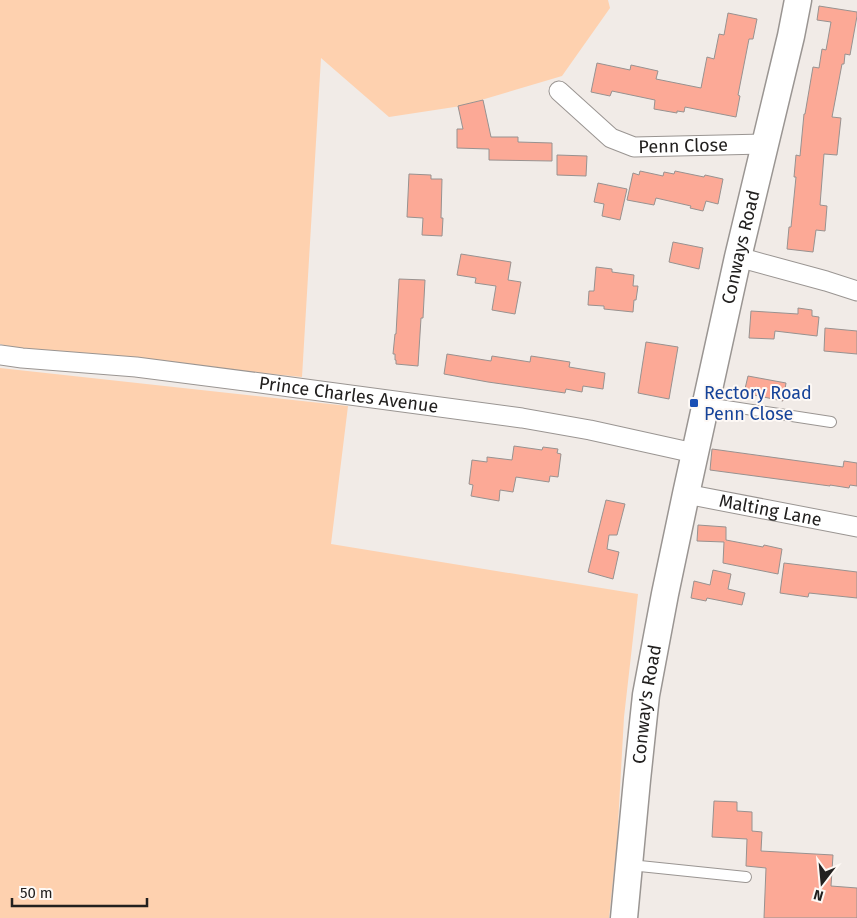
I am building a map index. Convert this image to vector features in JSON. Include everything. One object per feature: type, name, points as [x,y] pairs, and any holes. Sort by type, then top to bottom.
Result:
[{"type":"main road","name":"Conways Road","points":[[686,494],[738,257],[766,144],[798,0]]},
{"type":"main road","name":"Conway's Road","points":[[624,918],[646,695],[686,494]]},
{"type":"street","name":"Penn Close","points":[[560,91],[611,138],[634,147],[766,144]]},
{"type":"street","points":[[738,257],[826,280],[857,291]]},
{"type":"street","name":"Prince Charles Avenue","points":[[0,355],[145,368],[522,418],[590,430],[694,453]]},
{"type":"street","name":"Malting Lane","points":[[686,494],[857,527]]},
{"type":"lane","points":[[706,403],[831,422]]},
{"type":"lane","points":[[629,865],[746,877]]},
{"type":"shaded area","points":[[0,0],[608,0],[610,8],[562,76],[461,106],[389,117],[321,58],[302,377],[16,348],[0,344]]},
{"type":"shaded area","points":[[0,368],[348,406],[331,544],[638,594],[624,717],[617,842],[609,918],[0,918]]},
{"type":"building","points":[[819,6],[857,12],[857,16],[850,55],[845,54],[844,64],[842,64],[832,117],[841,118],[837,155],[824,154],[820,205],[827,206],[825,231],[816,230],[813,252],[787,249],[796,177],[794,177],[796,155],[800,156],[804,114],[813,67],[819,68],[822,49],[826,50],[831,22],[817,20]]},
{"type":"building","points":[[728,13],[757,19],[753,39],[749,39],[738,95],[740,96],[736,117],[685,107],[684,112],[677,111],[677,113],[654,109],[655,100],[612,91],[610,96],[591,92],[597,63],[630,70],[631,65],[658,71],[656,79],[701,88],[707,57],[714,59],[719,34],[724,35]]},
{"type":"building","points":[[483,100],[491,137],[518,137],[518,142],[552,143],[552,161],[489,160],[489,149],[457,148],[457,129],[463,129],[458,106]]},
{"type":"building","points":[[557,155],[587,156],[586,176],[557,175]]},
{"type":"building","points":[[640,171],[663,176],[664,172],[674,174],[675,171],[723,179],[718,204],[706,201],[703,211],[690,208],[691,206],[656,198],[654,205],[627,200],[633,173],[639,175]]},
{"type":"building","points":[[409,174],[431,175],[431,179],[442,179],[442,236],[422,235],[423,218],[407,217]]},
{"type":"building","points":[[598,183],[627,189],[620,220],[602,216],[604,204],[594,202]]},
{"type":"building","points":[[673,242],[703,248],[699,269],[669,262]]},
{"type":"building","points":[[461,254],[511,262],[508,280],[521,282],[515,314],[492,310],[496,286],[475,283],[476,278],[457,275]]},
{"type":"building","points":[[596,267],[612,269],[612,272],[634,275],[633,286],[638,286],[633,312],[588,305],[589,291],[594,291]]},
{"type":"building","points":[[399,279],[425,280],[418,366],[396,364],[395,354],[393,354]]},
{"type":"building","points":[[798,308],[812,310],[812,316],[819,317],[817,336],[775,331],[774,339],[749,338],[751,311],[798,314]]},
{"type":"building","points":[[825,328],[857,331],[857,354],[824,351]]},
{"type":"building","points":[[646,342],[678,347],[669,399],[638,393]]},
{"type":"building","points":[[447,354],[491,361],[492,356],[530,362],[531,356],[570,362],[569,367],[605,373],[603,389],[583,386],[582,392],[566,389],[565,393],[444,374]]},
{"type":"building","points":[[748,376],[786,383],[783,401],[744,393]]},
{"type":"building","points":[[514,446],[542,450],[543,447],[558,449],[557,453],[561,454],[558,477],[550,476],[549,482],[516,477],[513,492],[500,490],[499,501],[471,496],[473,485],[469,484],[472,460],[487,462],[487,457],[512,460]]},
{"type":"building","points":[[712,449],[843,467],[844,461],[857,463],[857,486],[850,485],[849,488],[830,486],[710,470]]},
{"type":"building","points":[[606,500],[625,504],[617,535],[609,535],[607,549],[619,552],[613,579],[588,572]]},
{"type":"building","points":[[698,525],[726,527],[726,540],[782,549],[778,574],[723,563],[724,542],[697,541]]},
{"type":"building","points":[[784,563],[857,572],[857,598],[809,593],[808,597],[780,593]]},
{"type":"building","points":[[713,570],[731,574],[728,589],[745,593],[742,605],[707,598],[706,601],[691,598],[694,581],[710,585]]},
{"type":"building","points":[[714,801],[737,802],[737,811],[752,812],[752,831],[762,832],[761,851],[833,855],[831,886],[857,888],[857,918],[764,918],[766,868],[746,866],[747,839],[712,837]]},
{"type":"place","name":"Rectory Road Penn Close","points":[[694,403]]}]
